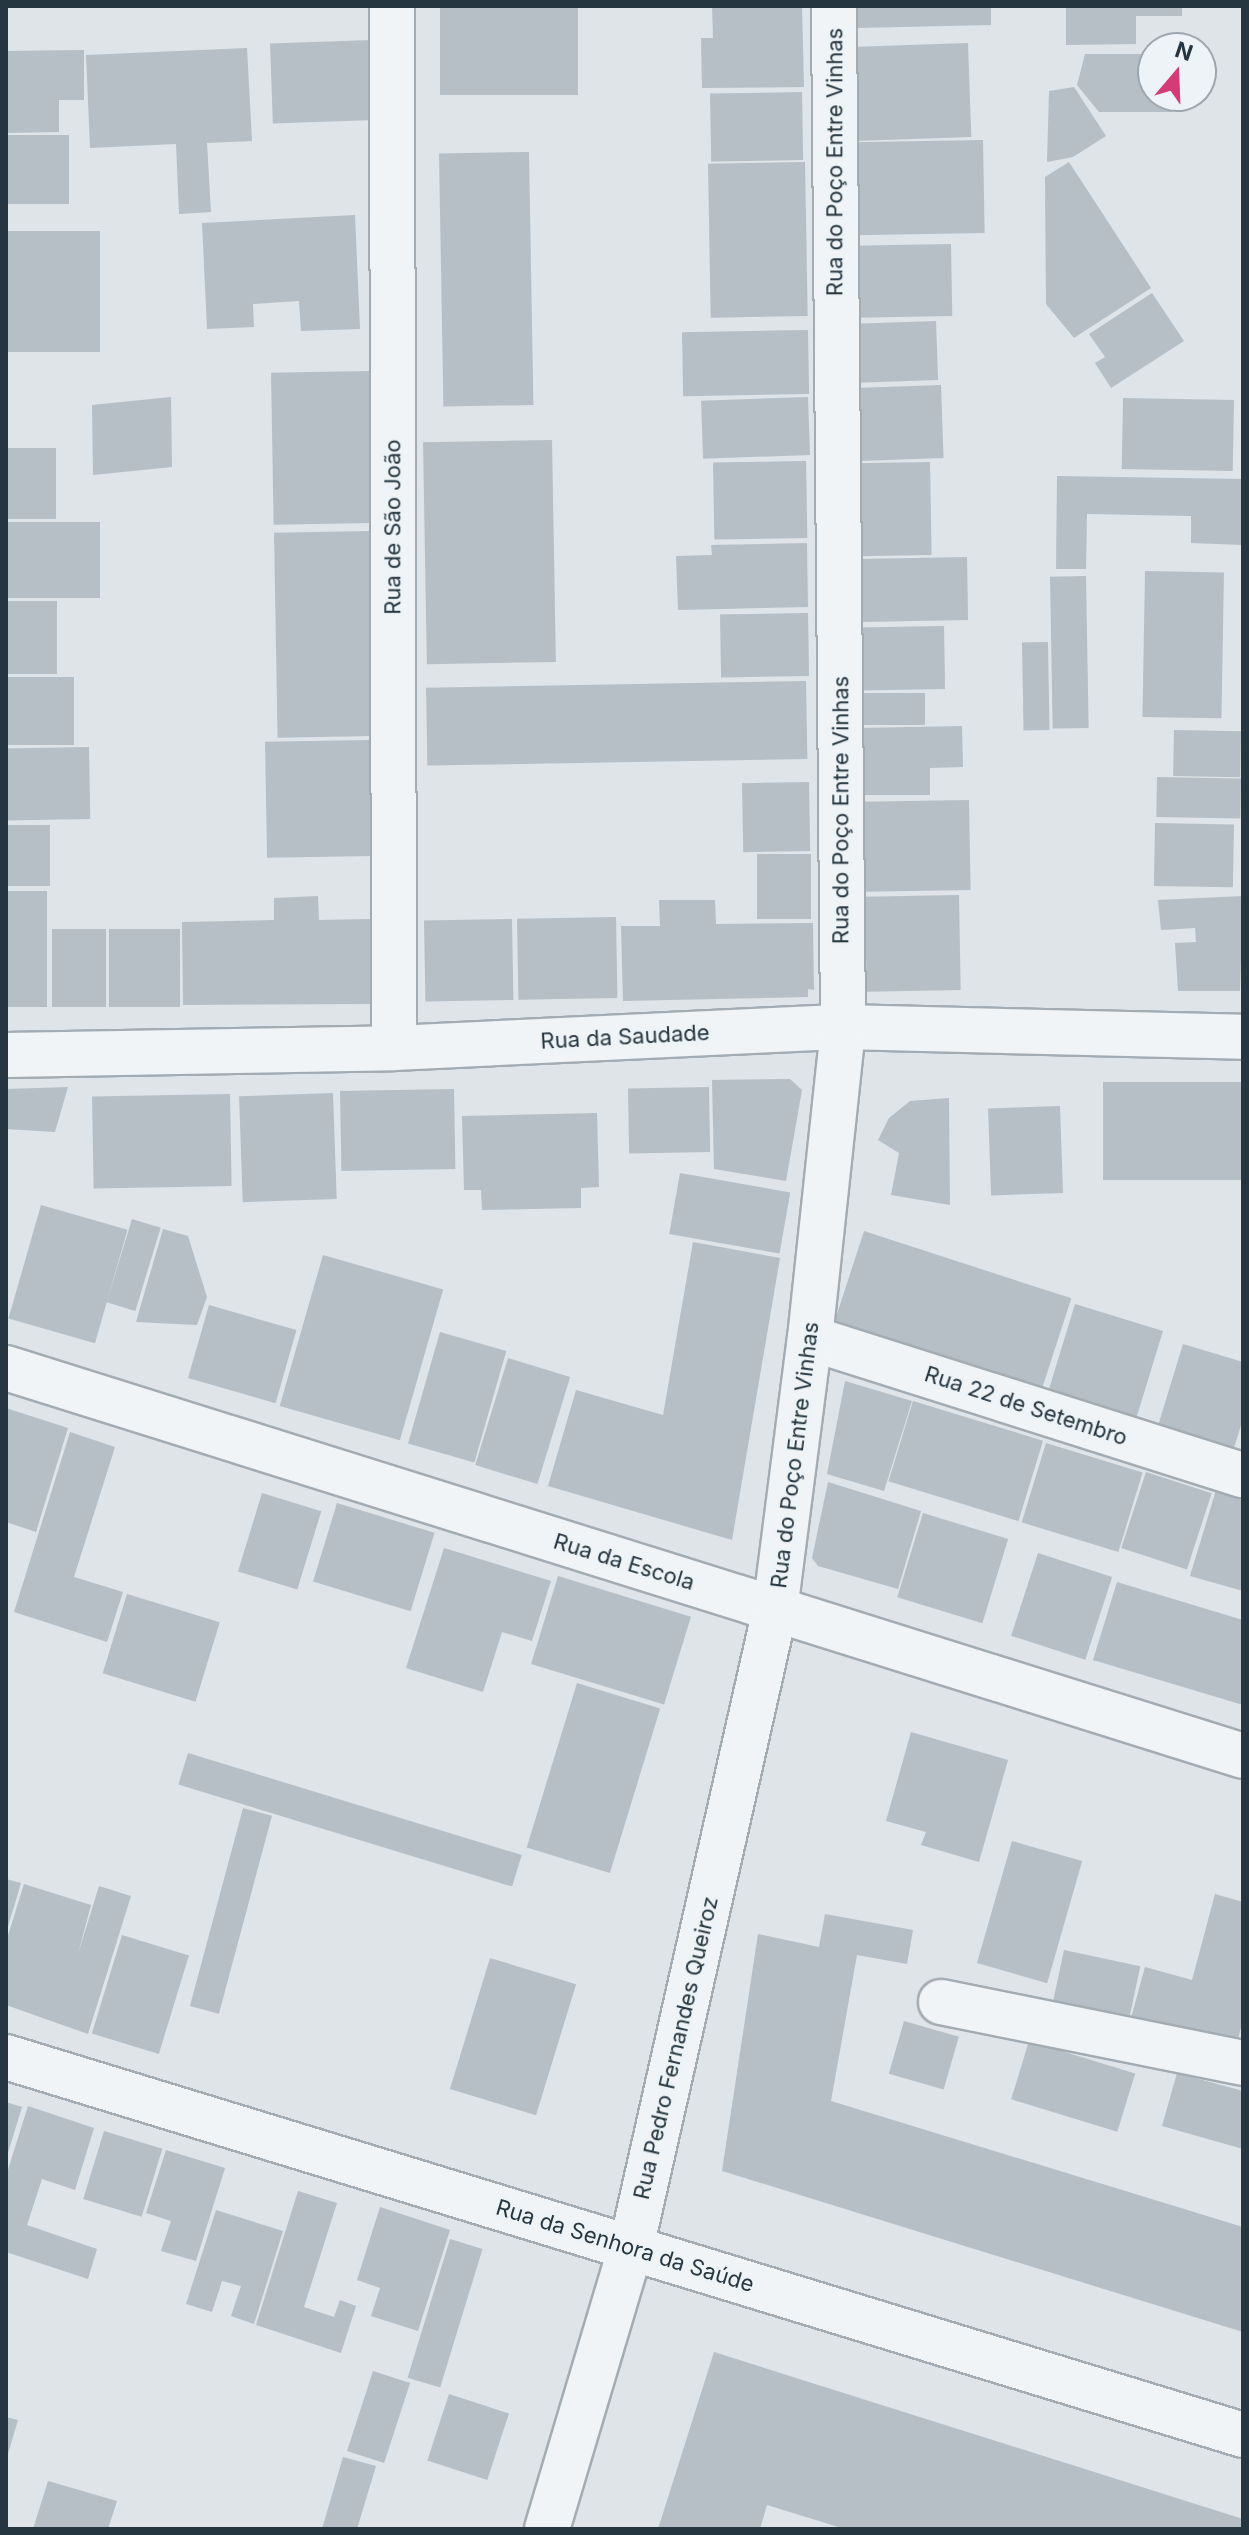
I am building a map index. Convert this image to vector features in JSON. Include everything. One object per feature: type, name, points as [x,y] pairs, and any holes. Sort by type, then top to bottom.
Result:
[{"type":"street","name":"Rua de São João","points":[[392,6],[394,1048]]},
{"type":"street","name":"Rua do Poço Entre Vinhas","points":[[775,1610],[810,1338],[843,1027],[834,6]]},
{"type":"street","name":"Rua da Saudade","points":[[6,1055],[394,1048],[843,1027],[1243,1037]]},
{"type":"street","name":"Rua 22 de Setembro","points":[[810,1338],[1243,1475]]},
{"type":"street","name":"Rua da Escola","points":[[6,1368],[1243,1756]]},
{"type":"street","name":"Rua Pedro Fernandes Queiroz","points":[[547,2529],[631,2248],[775,1610]]},
{"type":"street","points":[[941,2002],[1243,2063]]},
{"type":"street","name":"Rua da Senhora da Saúde","points":[[6,2057],[1243,2435]]},
{"type":"building","points":[[440,6],[578,6],[578,95],[440,95]]},
{"type":"building","points":[[712,6],[802,6],[804,87],[702,88],[701,38],[713,38]]},
{"type":"building","points":[[855,6],[991,6],[991,25],[856,28]]},
{"type":"building","points":[[1066,6],[1182,6],[1182,16],[1136,16],[1136,44],[1066,45]]},
{"type":"building","points":[[372,40],[375,120],[273,124],[270,44]]},
{"type":"building","points":[[968,43],[971,137],[854,141],[851,47]]},
{"type":"building","points":[[247,48],[252,141],[207,143],[211,212],[179,214],[176,144],[90,148],[86,55]]},
{"type":"building","points":[[84,50],[84,100],[59,100],[59,132],[6,133],[6,51]]},
{"type":"building","points":[[1085,54],[1137,54],[1137,112],[1099,112],[1077,85]]},
{"type":"building","points":[[1074,87],[1106,136],[1073,157],[1047,162],[1049,91]]},
{"type":"building","points":[[802,92],[803,160],[711,162],[710,94]]},
{"type":"building","points":[[6,135],[69,135],[69,204],[6,204]]},
{"type":"building","points":[[983,140],[985,233],[855,235],[853,142]]},
{"type":"building","points":[[529,152],[533,405],[443,407],[439,154]]},
{"type":"building","points":[[805,162],[808,316],[711,318],[708,164]]},
{"type":"building","points":[[1069,162],[1151,288],[1074,338],[1046,304],[1045,177]]},
{"type":"building","points":[[355,215],[360,329],[301,331],[299,301],[253,304],[254,327],[207,329],[202,223]]},
{"type":"building","points":[[6,231],[100,231],[100,352],[6,352]]},
{"type":"building","points":[[951,244],[952,316],[853,318],[852,246]]},
{"type":"building","points":[[1152,293],[1184,341],[1111,388],[1095,363],[1105,357],[1089,334]]},
{"type":"building","points":[[936,321],[938,380],[857,383],[855,324]]},
{"type":"building","points":[[808,330],[809,394],[683,396],[682,332]]},
{"type":"building","points":[[370,371],[373,523],[274,525],[271,373]]},
{"type":"building","points":[[941,385],[944,458],[858,461],[855,388]]},
{"type":"building","points":[[171,397],[172,467],[93,475],[92,405]]},
{"type":"building","points":[[808,397],[810,455],[703,459],[701,401]]},
{"type":"building","points":[[1123,398],[1234,400],[1233,471],[1122,469]]},
{"type":"building","points":[[552,440],[556,662],[427,664],[423,442]]},
{"type":"building","points":[[6,448],[56,448],[56,519],[6,519]]},
{"type":"building","points":[[806,461],[807,538],[714,540],[713,463]]},
{"type":"building","points":[[930,462],[932,555],[858,556],[856,463]]},
{"type":"building","points":[[1057,476],[1243,479],[1243,545],[1191,543],[1191,516],[1087,514],[1086,569],[1056,569]]},
{"type":"building","points":[[6,522],[100,522],[100,598],[6,598]]},
{"type":"building","points":[[369,531],[373,736],[278,738],[274,533]]},
{"type":"building","points":[[807,543],[808,607],[678,610],[676,556],[712,555],[711,545]]},
{"type":"building","points":[[967,557],[968,620],[859,622],[858,559]]},
{"type":"building","points":[[1145,571],[1224,572],[1221,718],[1142,717]]},
{"type":"building","points":[[1086,576],[1089,728],[1053,729],[1050,577]]},
{"type":"building","points":[[6,601],[57,601],[57,674],[6,674]]},
{"type":"building","points":[[808,613],[809,676],[721,678],[720,615]]},
{"type":"building","points":[[944,626],[945,689],[860,690],[859,627]]},
{"type":"building","points":[[1022,642],[1048,642],[1050,730],[1024,730]]},
{"type":"building","points":[[6,677],[74,677],[74,745],[6,745]]},
{"type":"building","points":[[806,681],[807,759],[427,766],[426,688]]},
{"type":"building","points":[[861,693],[925,693],[925,725],[861,725]]},
{"type":"building","points":[[962,726],[963,767],[930,768],[930,795],[860,795],[859,728]]},
{"type":"building","points":[[1174,730],[1241,731],[1240,777],[1173,776]]},
{"type":"building","points":[[371,740],[373,856],[267,858],[265,742]]},
{"type":"building","points":[[89,747],[90,819],[7,820],[6,748]]},
{"type":"building","points":[[1157,777],[1241,778],[1240,818],[1156,817]]},
{"type":"building","points":[[809,782],[810,851],[743,852],[742,783]]},
{"type":"building","points":[[969,800],[971,890],[864,892],[862,802]]},
{"type":"building","points":[[1155,823],[1234,824],[1233,887],[1154,886]]},
{"type":"building","points":[[6,825],[50,825],[50,886],[6,886]]},
{"type":"building","points":[[757,854],[811,854],[811,919],[757,919]]},
{"type":"building","points":[[6,891],[47,891],[47,1007],[6,1007]]},
{"type":"building","points":[[959,895],[961,990],[867,992],[865,897]]},
{"type":"building","points":[[318,896],[319,920],[371,919],[372,1004],[183,1005],[182,922],[274,920],[274,898]]},
{"type":"building","points":[[1243,896],[1240,991],[1178,991],[1175,943],[1196,942],[1195,928],[1161,930],[1158,900]]},
{"type":"building","points":[[659,900],[715,900],[716,924],[813,923],[814,990],[808,989],[808,997],[623,1001],[621,926],[660,926]]},
{"type":"building","points":[[616,917],[617,998],[518,1000],[517,919]]},
{"type":"building","points":[[512,919],[513,1000],[425,1002],[424,921]]},
{"type":"building","points":[[52,929],[106,929],[106,1007],[52,1007]]},
{"type":"building","points":[[109,929],[180,929],[180,1007],[109,1007]]},
{"type":"building","points":[[790,1079],[802,1090],[786,1181],[714,1169],[712,1080]]},
{"type":"building","points":[[1103,1082],[1243,1082],[1243,1180],[1103,1180]]},
{"type":"building","points":[[68,1087],[55,1132],[6,1129],[6,1089]]},
{"type":"building","points":[[709,1087],[710,1152],[629,1153],[628,1088]]},
{"type":"building","points":[[454,1089],[455,1169],[341,1171],[340,1091]]},
{"type":"building","points":[[333,1093],[337,1199],[243,1202],[239,1096]]},
{"type":"building","points":[[230,1094],[232,1186],[94,1188],[92,1096]]},
{"type":"building","points":[[949,1098],[950,1205],[891,1195],[899,1153],[878,1140],[889,1118],[910,1101]]},
{"type":"building","points":[[1060,1106],[1063,1193],[991,1195],[988,1109]]},
{"type":"building","points":[[597,1113],[599,1187],[581,1188],[581,1208],[482,1210],[481,1190],[464,1190],[462,1116]]},
{"type":"building","points":[[680,1173],[790,1192],[780,1254],[669,1234]]},
{"type":"building","points":[[41,1205],[128,1230],[95,1343],[8,1318]]},
{"type":"building","points":[[132,1219],[161,1228],[135,1311],[107,1302]]},
{"type":"building","points":[[163,1229],[188,1236],[207,1297],[197,1325],[136,1322]]},
{"type":"building","points":[[864,1231],[1071,1298],[1042,1389],[835,1321]]},
{"type":"building","points":[[693,1242],[780,1258],[732,1540],[548,1486],[576,1390],[663,1415]]},
{"type":"building","points":[[323,1255],[443,1289],[400,1440],[280,1406]]},
{"type":"building","points":[[1075,1304],[1163,1331],[1135,1421],[1048,1394]]},
{"type":"building","points":[[209,1305],[296,1330],[276,1403],[188,1378]]},
{"type":"building","points":[[440,1332],[506,1351],[474,1463],[408,1444]]},
{"type":"building","points":[[1183,1344],[1243,1362],[1243,1419],[1233,1451],[1157,1429]]},
{"type":"building","points":[[508,1358],[570,1377],[537,1484],[475,1465]]},
{"type":"building","points":[[845,1381],[912,1401],[884,1491],[827,1474]]},
{"type":"building","points":[[913,1401],[1043,1441],[1018,1521],[888,1481]]},
{"type":"building","points":[[6,1408],[68,1428],[36,1532],[6,1522]]},
{"type":"building","points":[[70,1432],[115,1447],[74,1577],[123,1592],[107,1642],[14,1612]]},
{"type":"building","points":[[1046,1443],[1143,1473],[1118,1552],[1022,1522]]},
{"type":"building","points":[[1146,1472],[1212,1493],[1187,1569],[1121,1548]]},
{"type":"building","points":[[828,1482],[921,1511],[898,1589],[818,1566],[812,1558]]},
{"type":"building","points":[[1217,1487],[1243,1495],[1243,1591],[1190,1576]]},
{"type":"building","points":[[262,1493],[321,1511],[297,1590],[238,1571]]},
{"type":"building","points":[[337,1503],[435,1533],[411,1611],[313,1581]]},
{"type":"building","points":[[923,1513],[1008,1539],[982,1623],[897,1597]]},
{"type":"building","points":[[444,1548],[551,1581],[532,1641],[502,1632],[483,1692],[406,1668]]},
{"type":"building","points":[[1038,1553],[1112,1577],[1085,1660],[1011,1636]]},
{"type":"building","points":[[558,1576],[691,1617],[664,1705],[531,1664]]},
{"type":"building","points":[[1117,1582],[1243,1620],[1243,1705],[1093,1660]]},
{"type":"building","points":[[127,1594],[220,1622],[195,1702],[103,1673]]},
{"type":"building","points":[[577,1683],[660,1708],[610,1873],[527,1847]]},
{"type":"building","points":[[911,1732],[1008,1760],[979,1862],[921,1845],[926,1832],[886,1821]]},
{"type":"building","points":[[188,1753],[522,1855],[512,1887],[178,1785]]},
{"type":"building","points":[[243,1808],[272,1816],[219,2014],[190,2006]]},
{"type":"building","points":[[1012,1841],[1082,1861],[1047,1983],[977,1963]]},
{"type":"building","points":[[6,1879],[21,1883],[7,1930],[6,1930]]},
{"type":"building","points":[[24,1884],[91,1905],[78,1954],[99,1886],[131,1896],[88,2034],[6,2005],[6,1942]]},
{"type":"building","points":[[1215,1894],[1243,1902],[1243,2021],[1237,2042],[1131,2018],[1145,1967],[1192,1980]]},
{"type":"building","points":[[825,1914],[913,1930],[907,1964],[857,1955],[831,2101],[1243,2227],[1243,2332],[722,2171],[758,1934],[819,1947]]},
{"type":"building","points":[[122,1935],[189,1955],[159,2054],[92,2033]]},
{"type":"building","points":[[1064,1950],[1140,1966],[1129,2017],[1053,2001]]},
{"type":"building","points":[[490,1958],[576,1984],[536,2115],[450,2089]]},
{"type":"building","points":[[904,2021],[959,2037],[944,2090],[889,2074]]},
{"type":"building","points":[[1029,2041],[1135,2073],[1117,2132],[1011,2099]]},
{"type":"building","points":[[1177,2073],[1243,2091],[1243,2149],[1162,2126]]},
{"type":"building","points":[[6,2102],[22,2107],[7,2156],[6,2155]]},
{"type":"building","points":[[28,2106],[94,2128],[75,2190],[42,2179],[27,2225],[97,2249],[88,2279],[6,2252],[6,2176]]},
{"type":"building","points":[[104,2131],[162,2149],[142,2217],[83,2199]]},
{"type":"building","points":[[166,2150],[225,2168],[196,2261],[161,2251],[171,2221],[146,2213]]},
{"type":"building","points":[[298,2191],[337,2203],[304,2307],[334,2317],[340,2300],[356,2306],[341,2353],[256,2325]]},
{"type":"building","points":[[380,2207],[450,2230],[418,2331],[371,2316],[380,2288],[357,2280]]},
{"type":"building","points":[[216,2210],[283,2231],[254,2324],[231,2316],[241,2286],[222,2281],[212,2312],[186,2304]]},
{"type":"building","points":[[450,2239],[483,2249],[440,2388],[408,2378]]},
{"type":"building","points":[[714,2352],[1243,2519],[1243,2529],[845,2529],[767,2505],[760,2529],[658,2529]]},
{"type":"building","points":[[373,2371],[410,2383],[384,2463],[347,2451]]},
{"type":"building","points":[[449,2394],[509,2413],[487,2480],[427,2461]]},
{"type":"building","points":[[6,2417],[18,2420],[7,2457],[6,2457]]},
{"type":"building","points":[[343,2457],[376,2466],[357,2529],[322,2529]]},
{"type":"building","points":[[48,2481],[117,2501],[108,2529],[33,2529]]}]
